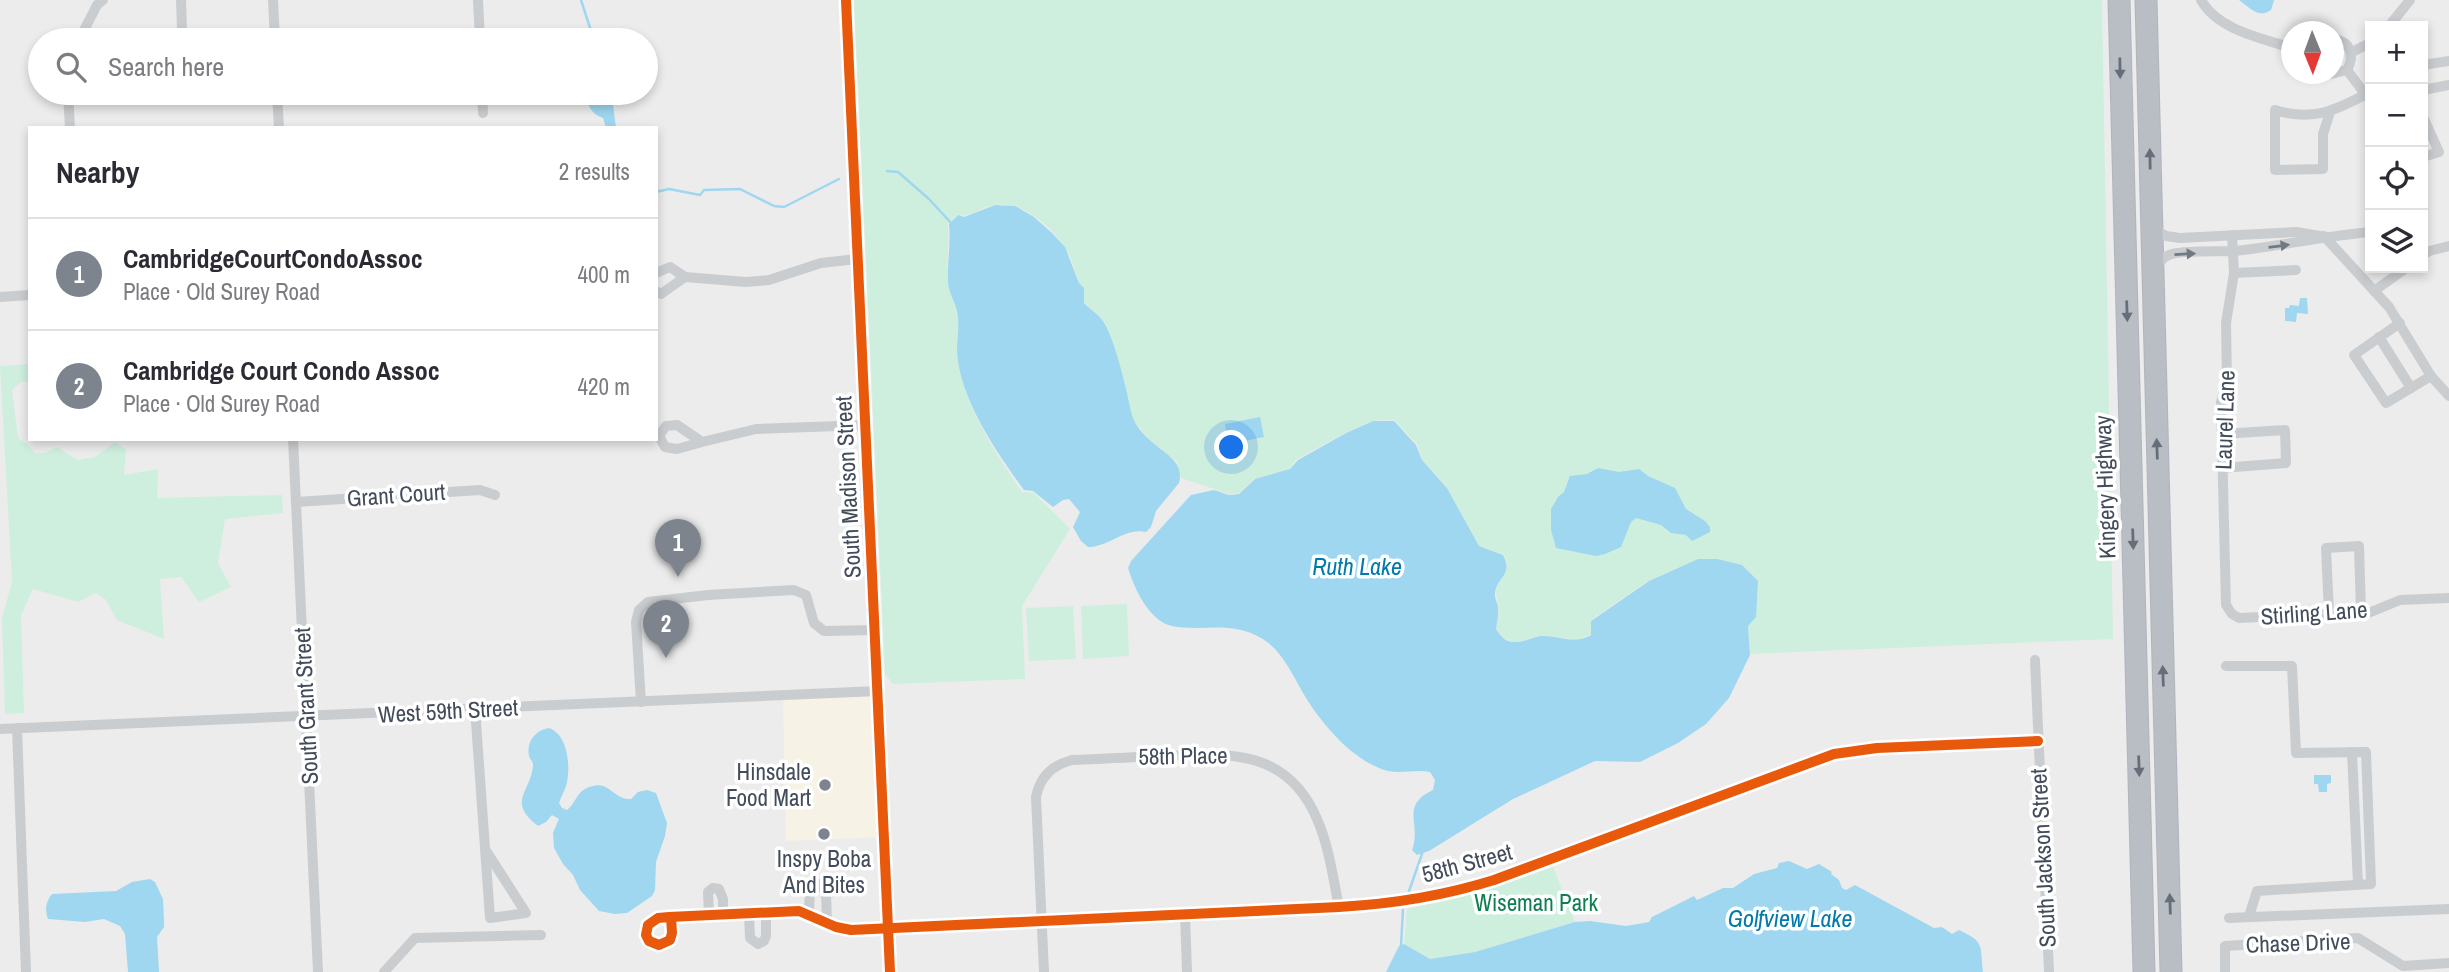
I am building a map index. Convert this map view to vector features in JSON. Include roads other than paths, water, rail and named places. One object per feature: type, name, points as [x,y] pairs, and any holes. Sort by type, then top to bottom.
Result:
[{"type":"highway","name":"Kingery Highway","points":[[2119,0],[2144,972]]},
{"type":"highway","points":[[2146,0],[2171,972]]},
{"type":"street","points":[[85,28],[97,5],[103,0]]},
{"type":"street","points":[[181,0],[182,28]]},
{"type":"street","points":[[273,0],[274,28]]},
{"type":"street","points":[[478,0],[479,28]]},
{"type":"street","name":"South Madison Street","points":[[846,0],[890,972]]},
{"type":"street","points":[[2201,0],[2206,9],[2220,20],[2246,34],[2281,45]]},
{"type":"street","points":[[2393,21],[2410,0]]},
{"type":"street","points":[[2344,43],[2352,52]]},
{"type":"street","points":[[2347,70],[2352,52],[2365,46]]},
{"type":"street","points":[[2428,64],[2449,61]]},
{"type":"street","points":[[2347,70],[2365,91]]},
{"type":"street","points":[[2428,89],[2449,85]]},
{"type":"street","points":[[2330,112],[2323,134],[2323,169],[2275,170],[2275,110],[2305,116],[2330,112],[2365,98]]},
{"type":"street","points":[[69,105],[70,126]]},
{"type":"street","points":[[278,105],[279,126]]},
{"type":"street","points":[[483,105],[483,113]]},
{"type":"street","points":[[2428,128],[2439,152],[2428,155]]},
{"type":"street","points":[[2151,228],[2166,236],[2180,238],[2296,232],[2324,236],[2400,323],[2431,376],[2446,391]]},
{"type":"street","points":[[2152,280],[2158,264],[2169,254],[2233,251],[2297,243],[2324,236],[2365,232]]},
{"type":"street","name":"Laurel Lane","points":[[2226,605],[2221,402],[2227,383],[2225,323],[2234,273],[2232,235]]},
{"type":"street","points":[[2428,252],[2449,246]]},
{"type":"street","points":[[658,272],[670,267],[685,277],[757,282],[782,277],[821,263],[857,259]]},
{"type":"street","points":[[2234,273],[2296,270]]},
{"type":"street","points":[[2374,291],[2399,273]]},
{"type":"street","points":[[658,292],[661,294],[685,277]]},
{"type":"street","points":[[0,297],[28,295]]},
{"type":"street","points":[[2400,323],[2354,355],[2386,403],[2431,376]]},
{"type":"street","points":[[2379,337],[2411,388]]},
{"type":"street","points":[[702,442],[757,429],[866,425]]},
{"type":"street","points":[[2222,434],[2285,430],[2286,463],[2222,468]]},
{"type":"street","name":"South Grant Street","points":[[293,441],[318,972]]},
{"type":"street","name":"Grant Court","points":[[296,502],[480,490],[495,495]]},
{"type":"street","points":[[2329,613],[2326,548],[2359,546],[2361,612]]},
{"type":"street","points":[[641,702],[636,622],[639,610],[648,602],[794,590],[806,595],[814,623],[824,631],[876,630]]},
{"type":"street","name":"Stirling Lane","points":[[2226,605],[2232,614],[2239,618],[2371,612],[2400,600],[2449,598]]},
{"type":"street","name":"South Jackson Street","points":[[2035,660],[2049,972]]},
{"type":"street","points":[[2226,666],[2292,666],[2296,753],[2351,752],[2358,884],[2257,891],[2249,916]]},
{"type":"street","name":"West 59th Street","points":[[0,729],[878,691]]},
{"type":"street","points":[[475,709],[489,918],[526,913],[485,849]]},
{"type":"street","points":[[17,728],[26,972]]},
{"type":"street","name":"58th Street","points":[[809,914],[851,930],[1339,907],[1406,901],[1494,880],[1834,754],[1877,748],[2038,741]]},
{"type":"street","name":"58th Place","points":[[1044,972],[1036,797],[1046,773],[1064,762],[1215,754],[1245,757],[1269,766],[1292,782],[1309,803],[1320,826],[1339,907]]},
{"type":"street","points":[[671,917],[799,911],[809,914],[810,886],[816,883],[821,884],[826,894],[827,923]]},
{"type":"street","points":[[709,915],[708,892],[713,888],[721,892],[723,915]]},
{"type":"street","points":[[2230,918],[2449,909]]},
{"type":"street","points":[[749,914],[750,938],[758,943],[764,941],[766,936],[766,912]]},
{"type":"street","points":[[1185,914],[1187,972]]},
{"type":"street","points":[[384,972],[415,938],[541,935]]},
{"type":"street","name":"Chase Drive","points":[[2225,972],[2225,946],[2358,938],[2403,965],[2449,963]]},
{"type":"water","points":[[2239,0],[2274,0],[2271,10],[2259,13]]},
{"type":"water","points":[[589,105],[613,105],[616,126],[605,126],[603,118]]},
{"type":"water","points":[[995,205],[1015,206],[1034,217],[1065,247],[1079,283],[1084,288],[1084,303],[1102,320],[1109,333],[1135,423],[1179,469],[1179,483],[1156,511],[1151,527],[1146,532],[1131,532],[1103,544],[1088,547],[1073,527],[1080,512],[1069,499],[1053,507],[1033,491],[1024,490],[991,442],[972,406],[959,369],[958,314],[948,283],[949,224],[958,215],[964,217]]},
{"type":"water","points":[[2300,298],[2307,298],[2308,314],[2297,313],[2296,322],[2285,321],[2285,308],[2290,305],[2299,306]]},
{"type":"water","points":[[1260,417],[1264,437],[1228,444],[1225,424]]},
{"type":"water","name":"Ruth Lake","points":[[1373,421],[1394,421],[1416,445],[1422,460],[1447,488],[1479,546],[1503,555],[1506,568],[1495,596],[1498,610],[1496,629],[1508,641],[1520,642],[1541,636],[1585,638],[1591,635],[1591,621],[1649,581],[1698,559],[1717,559],[1742,565],[1758,581],[1756,617],[1748,626],[1750,655],[1729,698],[1706,724],[1678,743],[1640,762],[1595,761],[1513,799],[1429,851],[1417,855],[1412,850],[1415,832],[1414,809],[1423,796],[1433,790],[1435,780],[1430,772],[1388,771],[1362,759],[1328,728],[1285,662],[1268,643],[1238,629],[1183,628],[1164,623],[1156,618],[1144,603],[1128,568],[1131,561],[1191,495],[1214,490],[1229,495],[1239,494],[1255,479],[1290,469],[1298,460]]},
{"type":"water","points":[[1598,468],[1619,472],[1639,469],[1675,488],[1686,509],[1705,521],[1710,532],[1692,541],[1686,535],[1671,533],[1661,525],[1636,518],[1631,522],[1621,547],[1605,554],[1596,556],[1556,548],[1551,530],[1551,509],[1564,492],[1570,476],[1587,474]]},
{"type":"water","points":[[549,728],[561,738],[567,753],[568,779],[559,803],[562,808],[567,810],[582,791],[593,786],[600,785],[619,796],[631,799],[638,792],[647,790],[656,793],[667,823],[656,862],[655,890],[652,896],[627,913],[599,911],[580,890],[554,848],[553,833],[559,819],[552,815],[538,826],[523,810],[523,796],[533,766],[529,746],[536,734]]},
{"type":"water","points":[[2314,775],[2331,775],[2327,792],[2319,792],[2318,784],[2314,784]]},
{"type":"water","name":"Golfview Lake","points":[[1789,861],[1807,869],[1819,864],[1832,872],[1846,890],[1855,885],[1934,928],[1942,927],[1952,934],[1959,930],[1967,934],[1980,945],[1983,972],[1386,972],[1399,946],[1404,944],[1430,959],[1475,952],[1575,922],[1590,921],[1626,926],[1649,922],[1652,917],[1694,896],[1697,900],[1723,888],[1733,888],[1754,874],[1777,868],[1779,863]]},
{"type":"water","points":[[150,879],[155,882],[163,899],[164,927],[157,937],[159,972],[128,972],[125,934],[120,926],[104,919],[85,922],[48,919],[46,906],[52,894],[116,891],[132,882]]},
{"type":"waterway","points":[[581,0],[590,28]]},
{"type":"waterway","points":[[887,171],[898,172],[952,224]]},
{"type":"waterway","points":[[658,192],[669,189],[700,195],[704,190],[740,189],[774,206],[784,207],[839,179]]},
{"type":"waterway","points":[[1408,894],[1423,851]]},
{"type":"waterway","points":[[1401,945],[1403,910]]},
{"type":"place","name":"CambridgeCourtCondoAssoc","points":[[678,577]]},
{"type":"place","name":"Cambridge Court Condo Assoc","points":[[666,658]]},
{"type":"place","name":"Hinsdale Food Mart","points":[[825,785]]},
{"type":"place","name":"Inspy Boba And Bites","points":[[824,834]]},
{"type":"park label","name":"Wiseman Park","points":[[1536,903]]}]
